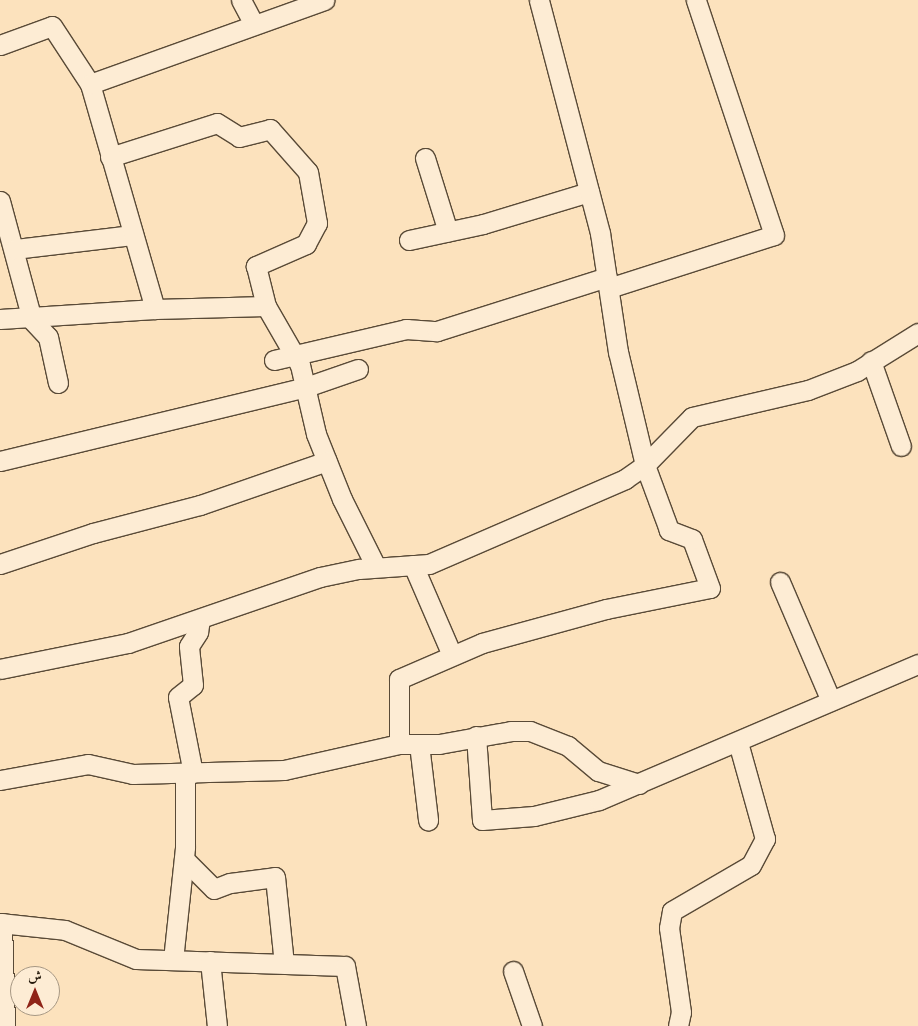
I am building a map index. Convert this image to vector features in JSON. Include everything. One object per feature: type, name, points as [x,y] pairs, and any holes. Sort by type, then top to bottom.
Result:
[{"type":"street","points":[[241,0],[253,23]]},
{"type":"street","points":[[90,84],[253,23],[324,0]]},
{"type":"street","points":[[399,744],[399,679],[482,643],[606,609],[710,588],[692,538],[669,530],[645,465],[618,352],[608,283],[589,192],[539,0]]},
{"type":"street","points":[[274,360],[406,329],[437,331],[774,236],[696,0]]},
{"type":"street","points":[[0,45],[52,26],[90,84],[155,309]]},
{"type":"street","points":[[110,156],[217,123],[239,137],[270,129],[308,172],[317,223],[306,244],[256,266],[266,306],[294,354],[306,387],[316,434],[376,567]]},
{"type":"street","points":[[425,158],[448,232]]},
{"type":"street","points":[[409,240],[448,232],[589,192]]},
{"type":"street","points":[[0,201],[8,239],[32,320],[48,337],[58,383]]},
{"type":"street","points":[[8,239],[133,234]]},
{"type":"street","points":[[0,319],[32,320],[155,309],[266,306]]},
{"type":"street","points":[[0,669],[128,643],[320,577],[376,567],[429,564],[625,479],[645,465],[692,417],[808,390],[857,371],[918,333]]},
{"type":"street","points":[[871,361],[901,446]]},
{"type":"street","points":[[0,461],[306,387],[358,369]]},
{"type":"street","points":[[0,564],[92,533],[200,505],[327,461]]},
{"type":"street","points":[[413,565],[452,655]]},
{"type":"street","points":[[780,582],[831,701]]},
{"type":"street","points":[[173,960],[184,858],[189,773],[178,697],[193,685],[189,646],[198,632],[200,619]]},
{"type":"street","points":[[476,736],[482,820],[534,816],[599,800],[918,664]]},
{"type":"street","points":[[0,780],[88,764],[133,774],[284,770],[399,744],[439,744],[476,736],[530,731],[568,746],[598,771],[639,784]]},
{"type":"street","points":[[678,1026],[681,1012],[669,928],[672,911],[751,865],[765,839],[738,742]]},
{"type":"street","points":[[419,744],[428,820]]},
{"type":"street","points":[[184,858],[214,888],[230,883],[275,877],[284,964]]},
{"type":"street","points":[[4,1026],[1,923],[65,930],[136,959],[345,966],[356,1026]]},
{"type":"street","points":[[210,962],[217,1026]]},
{"type":"street","points":[[513,971],[532,1026]]}]
